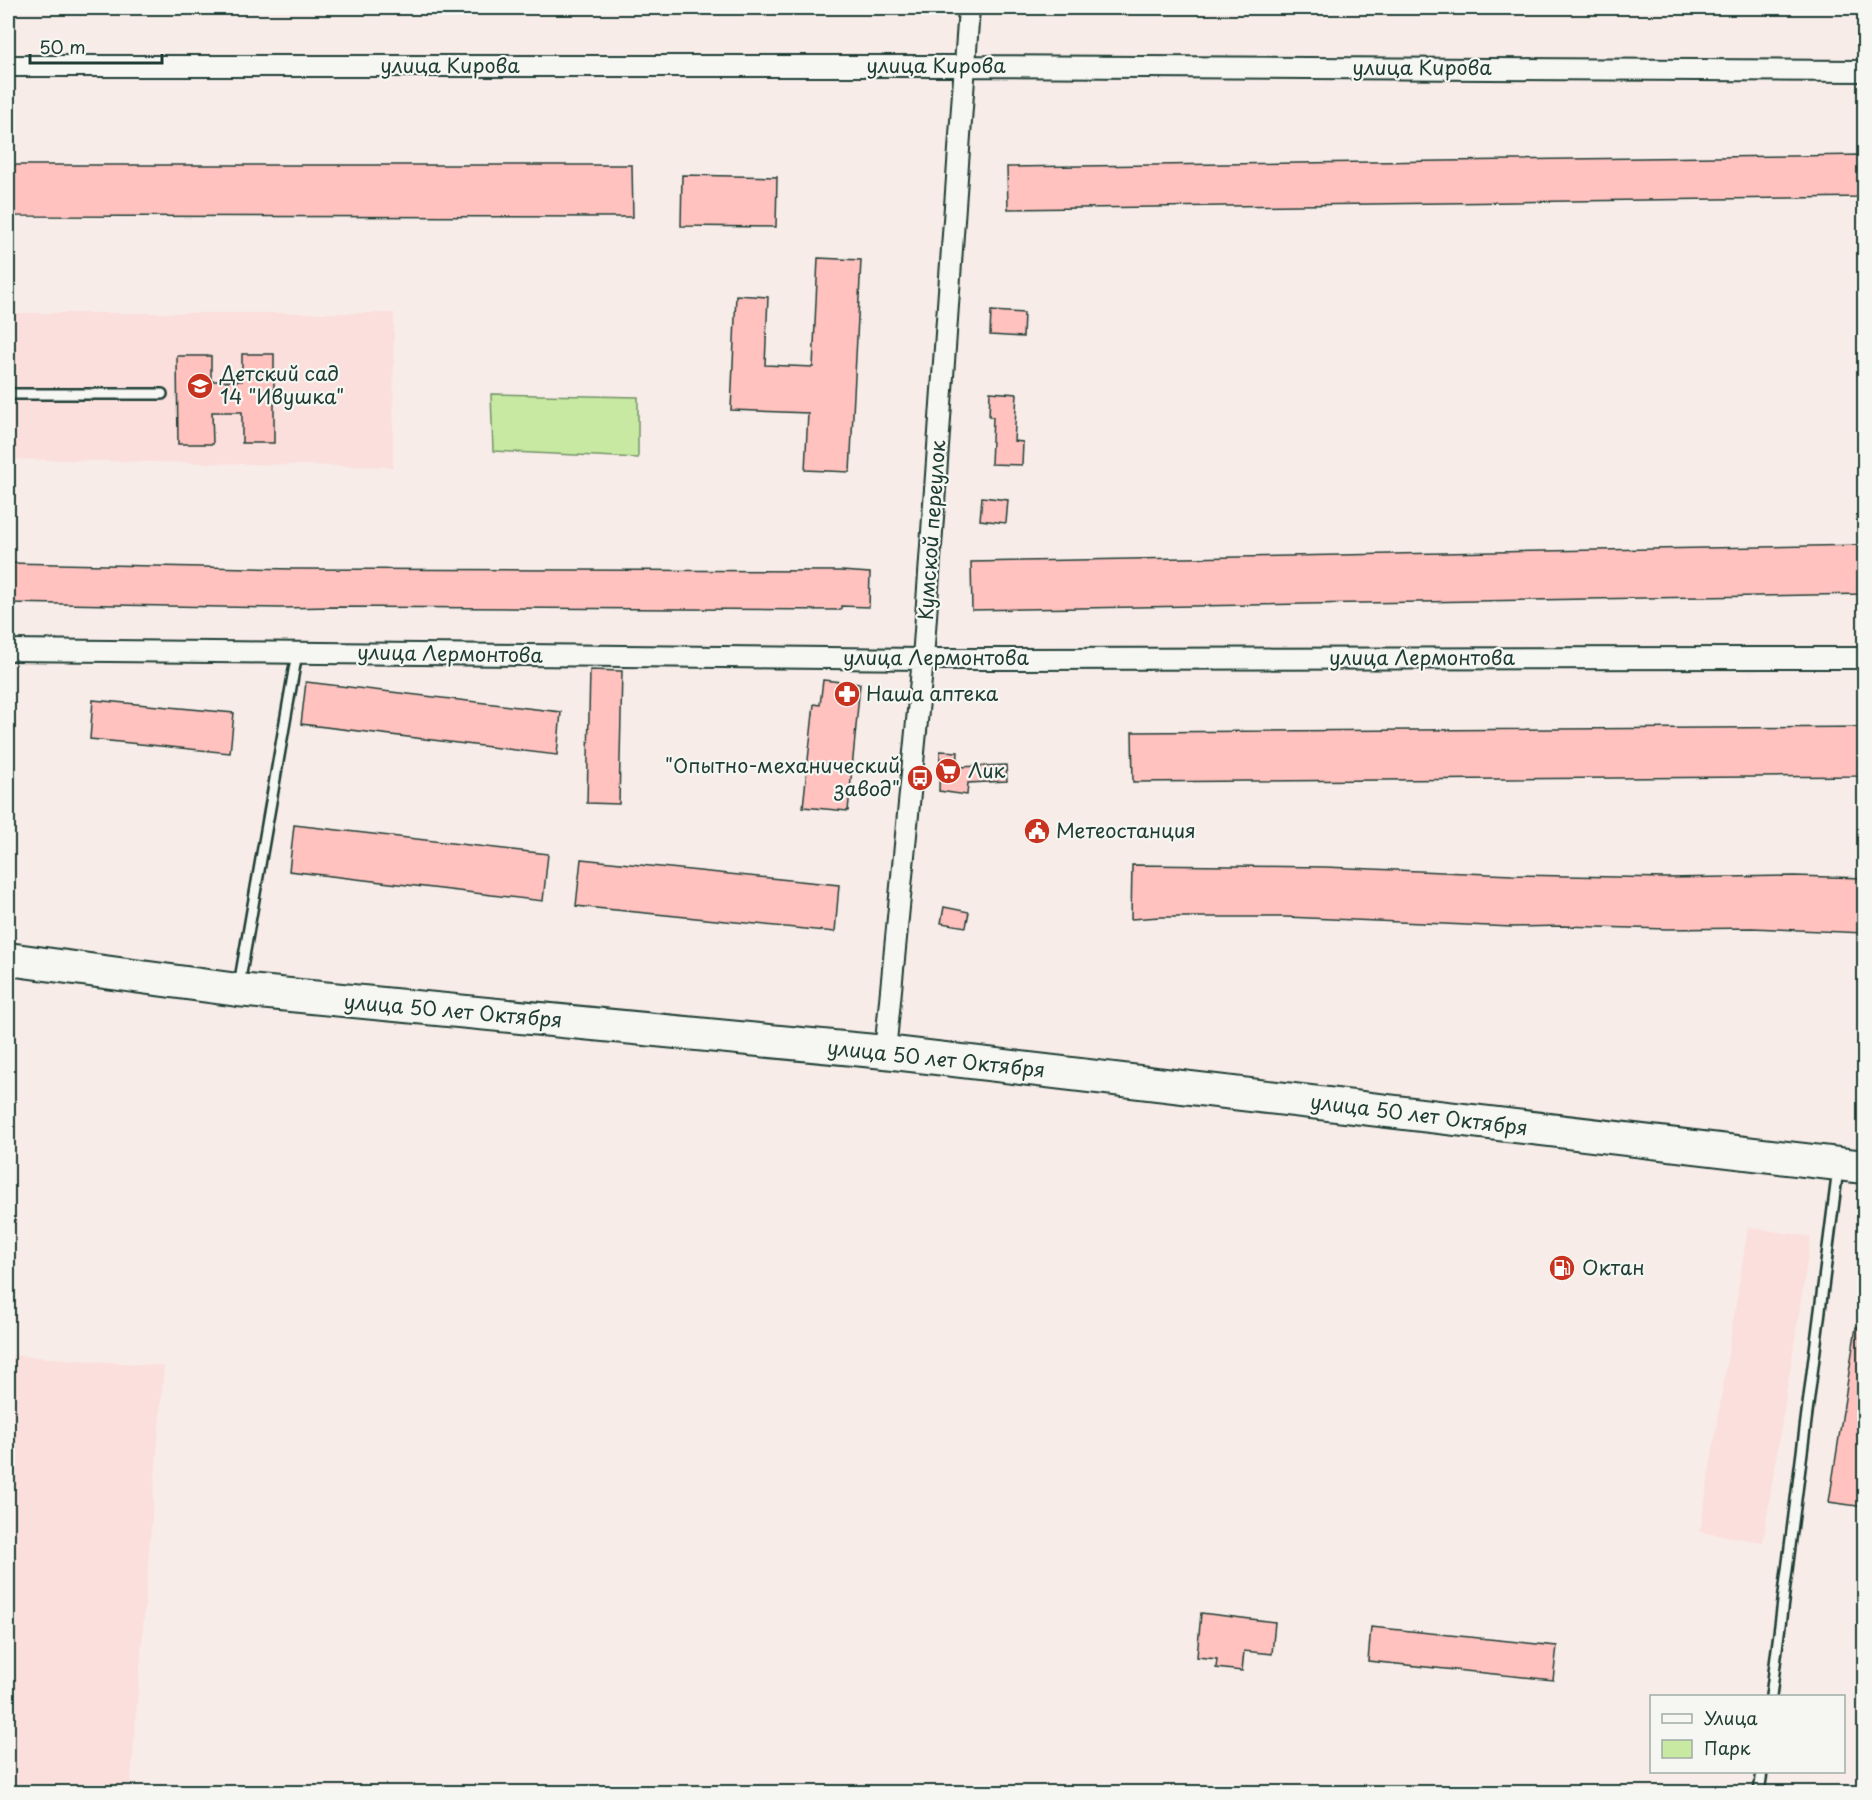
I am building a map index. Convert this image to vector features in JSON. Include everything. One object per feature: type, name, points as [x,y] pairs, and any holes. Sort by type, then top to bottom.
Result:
[{"type":"highway","name":"улица 50 лет Октября","points":[[8,959],[238,990],[885,1052],[1851,1165]]},
{"type":"street","name":"Кумской переулок","points":[[885,1052],[923,659],[969,8]]},
{"type":"street","name":"улица Кирова","points":[[8,66],[965,66],[1864,71]]},
{"type":"street","name":"улица Лермонтова","points":[[8,650],[923,659],[1864,658]]},
{"type":"lane","points":[[8,394],[162,394]]},
{"type":"lane","points":[[238,990],[297,653]]},
{"type":"lane","points":[[1771,1695],[1851,1165]]},
{"type":"lane","points":[[1759,1792],[1762,1773]]},
{"type":"shaded area","name":"Детский сад 14 \"Ивушка\"","points":[[8,313],[394,313],[393,467],[8,459]]},
{"type":"shaded area","points":[[1748,1227],[1811,1237],[1763,1542],[1700,1532]]},
{"type":"shaded area","points":[[8,1355],[164,1366],[130,1792],[8,1792]]},
{"type":"green space","points":[[491,394],[638,397],[638,458],[493,451]]},
{"type":"building","points":[[1864,155],[1864,197],[1008,209],[1007,167]]},
{"type":"building","points":[[8,165],[632,165],[633,217],[8,216]]},
{"type":"building","points":[[682,175],[777,177],[776,227],[681,226]]},
{"type":"building","points":[[818,258],[861,260],[850,472],[805,470],[808,413],[731,410],[736,295],[768,297],[765,365],[813,367]]},
{"type":"building","points":[[991,311],[1024,313],[1023,337],[990,335]]},
{"type":"building","points":[[242,354],[274,354],[274,443],[242,443],[242,412],[212,412],[213,444],[178,444],[177,356],[211,356],[211,381],[242,381]]},
{"type":"building","points":[[990,392],[1017,394],[1014,441],[1023,442],[1022,465],[991,464],[993,417],[989,417]]},
{"type":"building","points":[[982,497],[1008,500],[1006,523],[980,520]]},
{"type":"building","points":[[1864,545],[1864,594],[972,610],[971,562]]},
{"type":"building","points":[[8,563],[293,569],[841,571],[870,573],[869,607],[841,606],[841,610],[280,608],[8,603]]},
{"type":"building","points":[[590,670],[622,671],[619,804],[587,803]]},
{"type":"building","points":[[823,680],[860,684],[848,811],[803,807],[814,704],[820,705]]},
{"type":"building","points":[[306,682],[561,712],[557,755],[301,724]]},
{"type":"building","points":[[93,700],[234,713],[230,753],[90,739]]},
{"type":"building","points":[[1864,727],[1864,776],[1133,782],[1132,732]]},
{"type":"building","points":[[940,751],[958,752],[957,767],[1006,765],[1007,781],[968,783],[967,795],[939,791]]},
{"type":"building","points":[[294,825],[548,854],[543,901],[289,871]]},
{"type":"building","points":[[581,859],[839,885],[835,932],[576,906]]},
{"type":"building","points":[[1132,865],[1325,867],[1512,875],[1666,878],[1794,876],[1864,878],[1864,933],[1752,928],[1512,927],[1286,917],[1131,919]]},
{"type":"building","points":[[944,907],[969,912],[966,927],[941,923]]},
{"type":"building","points":[[1856,1327],[1864,1327],[1864,1507],[1829,1502]]},
{"type":"building","points":[[1201,1613],[1275,1622],[1272,1654],[1244,1651],[1242,1671],[1216,1668],[1217,1659],[1197,1657]]},
{"type":"building","points":[[1371,1627],[1557,1646],[1553,1680],[1368,1661]]},
{"type":"place","name":"Детский сад 14 \"Ивушка\"","points":[[200,386]]},
{"type":"place","name":"Наша аптека","points":[[847,694]]},
{"type":"place","name":"Лик","points":[[948,771]]},
{"type":"place","name":"\"Опытно-механический завод\"","points":[[920,778]]},
{"type":"place","name":"Метеостанция","points":[[1037,831]]},
{"type":"place","name":"Октан","points":[[1562,1268]]}]
